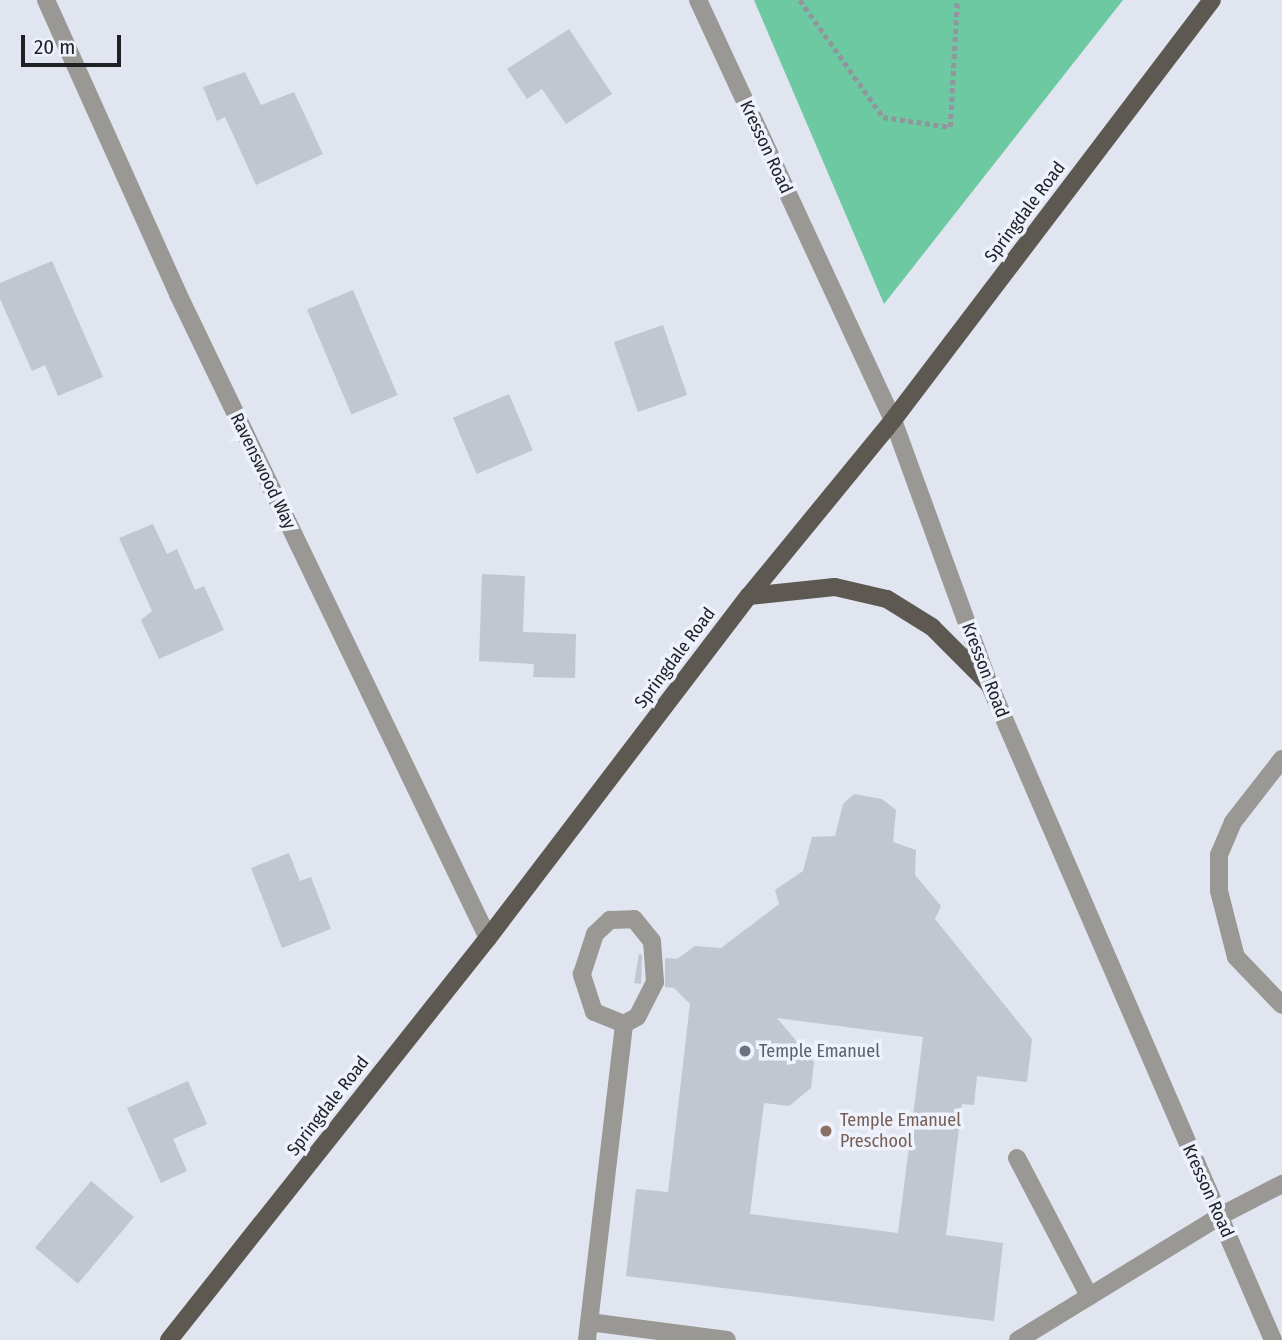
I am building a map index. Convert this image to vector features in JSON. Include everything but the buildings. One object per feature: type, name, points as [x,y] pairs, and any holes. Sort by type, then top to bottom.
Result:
[{"type":"main road","name":"Springdale Road","points":[[170,1340],[488,938],[749,596],[893,420],[1212,0]]},
{"type":"main road","points":[[749,596],[835,587],[887,599],[932,627],[989,684]]},
{"type":"street","name":"Ravenswood Way","points":[[46,0],[178,295],[488,938]]},
{"type":"street","name":"Kresson Road","points":[[698,0],[893,420],[989,684],[1273,1340]]},
{"type":"street","points":[[1282,759],[1233,822],[1219,855],[1219,891],[1236,957],[1282,1005]]},
{"type":"street","points":[[634,919],[647,930],[657,961],[647,1001],[637,1017],[624,1024],[594,1012],[582,974],[595,934],[610,920],[634,919]]},
{"type":"street","points":[[624,1024],[588,1331],[727,1340]]},
{"type":"street","points":[[1017,1158],[1089,1296]]},
{"type":"street","points":[[1018,1340],[1220,1216],[1282,1184]]},
{"type":"path","points":[[800,0],[883,117],[950,127],[957,0]]},
{"type":"green space","points":[[754,0],[1123,0],[884,304]]},
{"type":"place","name":"Temple Emanuel","points":[[745,1051]]},
{"type":"place","name":"Temple Emanuel Preschool","points":[[826,1131]]}]
